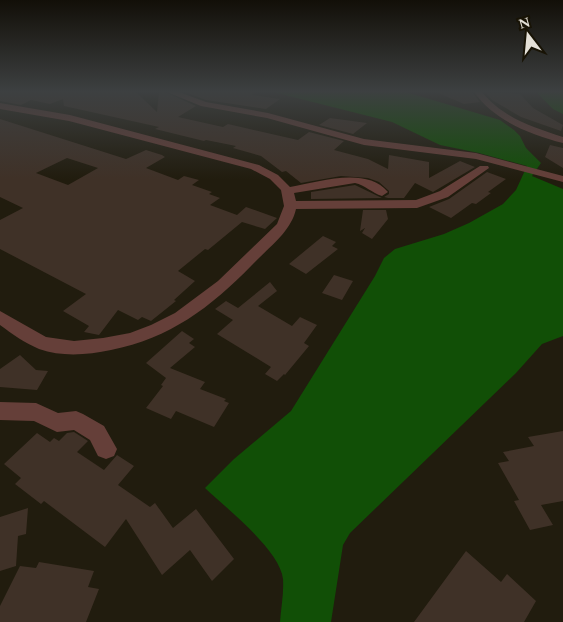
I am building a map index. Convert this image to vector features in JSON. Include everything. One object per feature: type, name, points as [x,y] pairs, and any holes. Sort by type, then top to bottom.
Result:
[{"type":"street","points":[[0,317],[46,344],[63,347],[78,348],[138,338],[186,316],[206,300],[283,226],[289,216],[289,198],[280,180],[255,167],[80,121]]},
{"type":"street","points":[[287,121],[364,142],[492,159],[563,179]]},
{"type":"street","points":[[513,121],[563,140]]},
{"type":"street","points":[[289,198],[417,204],[444,194],[484,168]]},
{"type":"street","points":[[537,173],[563,186]]},
{"type":"street","points":[[289,198],[356,180],[366,182],[382,192]]},
{"type":"street","points":[[0,411],[36,412],[57,423],[76,420],[97,433],[106,449]]},
{"type":"green space","points":[[388,121],[501,121],[520,136],[526,148],[541,163],[532,176],[563,189],[563,336],[542,344],[516,373],[350,533],[343,545],[331,622],[280,622],[283,579],[280,568],[263,543],[251,530],[205,488],[234,459],[291,411],[375,276],[384,258],[395,249],[444,234],[469,223],[503,204],[516,190],[527,166],[440,145]]},
{"type":"building","points":[[0,121],[6,121],[126,159],[146,150],[162,155],[165,157],[146,168],[178,180],[184,176],[199,180],[192,185],[212,192],[209,194],[220,198],[210,205],[237,215],[246,207],[277,218],[265,229],[242,222],[208,250],[205,249],[178,271],[195,281],[174,300],[176,301],[151,321],[142,317],[138,320],[118,310],[99,335],[84,332],[89,326],[63,311],[86,294],[0,249],[0,220],[23,208],[0,197]],"holes":[[[67,158],[98,168],[68,185],[36,173]]]},
{"type":"building","points":[[132,121],[196,121],[223,127],[228,124],[298,140],[309,132],[344,141],[334,150],[368,159],[388,169],[389,155],[429,162],[429,178],[460,161],[475,167],[433,192],[415,183],[404,198],[388,198],[384,197],[389,194],[389,191],[379,182],[368,178],[341,176],[301,183],[286,171],[282,172],[261,156],[233,148],[236,146],[204,141],[155,129],[159,127]]},
{"type":"building","points":[[325,121],[367,123],[353,134],[319,125]]},
{"type":"building","points":[[533,121],[556,121],[563,125],[561,131]]},
{"type":"building","points":[[550,145],[563,148],[563,168],[545,157]]},
{"type":"building","points":[[487,172],[506,179],[488,192],[491,193],[476,204],[472,203],[451,218],[429,207],[449,199]]},
{"type":"building","points":[[355,185],[382,198],[311,199],[311,192]]},
{"type":"building","points":[[363,210],[386,210],[388,219],[372,239],[362,233],[365,228],[360,231]]},
{"type":"building","points":[[323,236],[336,242],[332,246],[338,249],[306,274],[289,264]]},
{"type":"building","points":[[334,275],[353,281],[342,300],[322,293]]},
{"type":"building","points":[[270,282],[277,291],[258,306],[292,326],[300,317],[317,325],[304,343],[309,346],[285,375],[277,381],[265,374],[271,367],[217,334],[233,320],[215,309],[226,301],[238,308]]},
{"type":"building","points":[[182,331],[194,339],[189,343],[195,347],[170,368],[205,382],[200,389],[226,399],[224,401],[229,403],[214,427],[176,411],[171,419],[146,408],[163,386],[161,385],[166,378],[146,363]]},
{"type":"building","points":[[20,355],[36,370],[48,371],[37,390],[0,387],[0,369]]},
{"type":"building","points":[[563,431],[563,501],[541,505],[553,525],[530,530],[514,501],[519,500],[498,463],[509,461],[503,452],[534,446],[528,437]]},
{"type":"building","points":[[74,432],[88,441],[77,452],[104,470],[117,455],[134,466],[118,485],[150,507],[155,503],[173,528],[196,509],[234,559],[212,581],[190,550],[162,575],[126,519],[105,547],[44,501],[41,504],[15,484],[21,478],[4,464],[37,433],[50,442],[54,438],[59,441],[67,433]]},
{"type":"building","points":[[28,508],[26,534],[18,536],[16,566],[0,571],[0,517]]},
{"type":"building","points":[[466,551],[501,582],[507,574],[536,601],[524,622],[414,622]]},
{"type":"building","points":[[39,562],[94,571],[88,587],[99,589],[86,622],[0,622],[0,606],[20,566],[36,568]]}]
